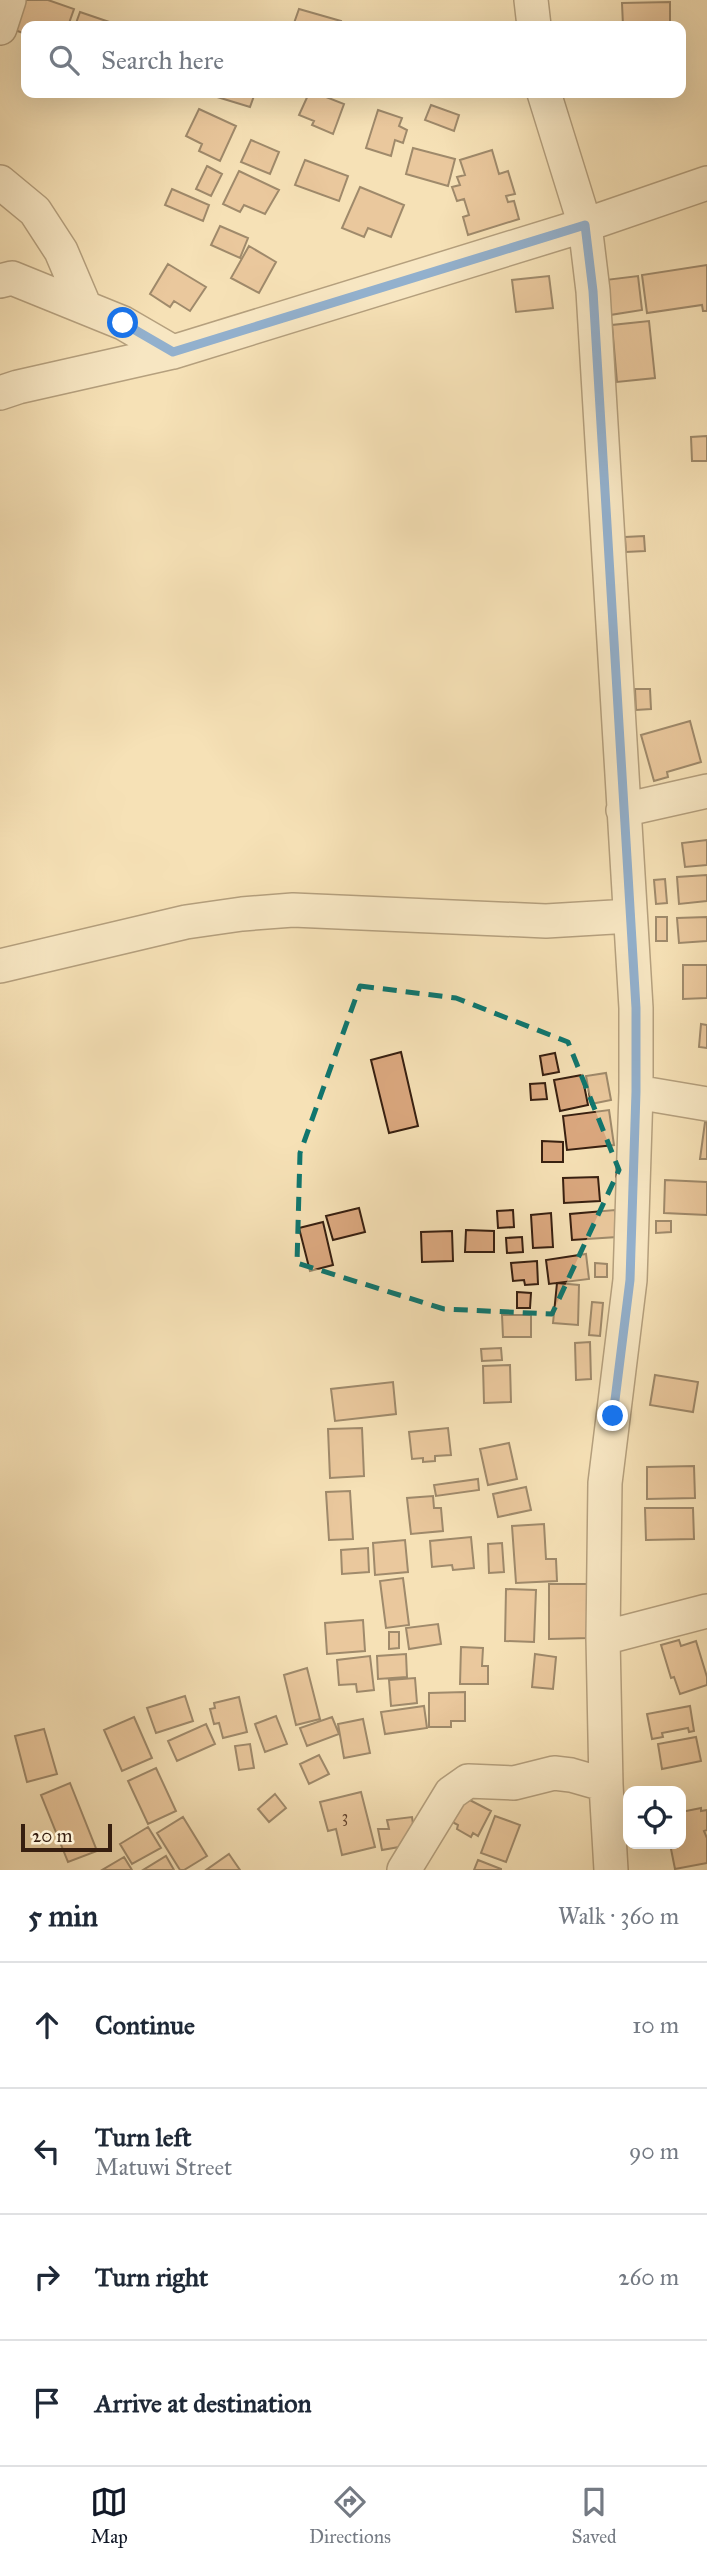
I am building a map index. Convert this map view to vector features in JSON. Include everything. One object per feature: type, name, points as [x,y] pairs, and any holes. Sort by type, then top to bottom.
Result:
[{"type":"street","points":[[0,28],[9,0]]},
{"type":"street","points":[[531,0],[533,21]]},
{"type":"street","points":[[546,98],[585,225],[593,291],[636,1008],[630,1280],[605,1483],[603,1638],[606,1786],[611,1870]]},
{"type":"street","points":[[0,182],[35,211],[61,251],[84,305]]},
{"type":"street","points":[[0,393],[173,352],[585,225],[707,183]]},
{"type":"street","points":[[0,281],[12,278],[84,305],[123,323],[173,352]]},
{"type":"street","points":[[623,810],[707,790]]},
{"type":"street","points":[[0,966],[186,922],[242,914],[293,910],[546,921],[630,916]]},
{"type":"street","points":[[636,1092],[707,1104]]},
{"type":"street","points":[[603,1638],[707,1611]]},
{"type":"street","points":[[404,1870],[451,1793],[468,1782],[514,1783],[554,1773],[571,1775],[606,1786]]},
{"type":"highlighted area","points":[[360,986],[456,998],[568,1042],[619,1170],[552,1314],[444,1309],[297,1263],[300,1153]]},
{"type":"building","points":[[12,0],[48,0],[74,9],[70,21],[21,21],[21,32],[3,26]]},
{"type":"building","points":[[670,2],[670,21],[623,21],[622,3]]},
{"type":"building","points":[[299,9],[341,21],[295,21]]},
{"type":"building","points":[[80,12],[106,21],[77,21]]},
{"type":"building","points":[[220,98],[253,98],[250,107]]},
{"type":"building","points":[[307,98],[329,98],[344,104],[333,134],[312,125],[314,121],[299,115]]},
{"type":"building","points":[[431,105],[459,115],[454,131],[425,120]]},
{"type":"building","points":[[199,109],[236,126],[220,161],[199,151],[202,144],[186,136]]},
{"type":"building","points":[[378,110],[402,118],[399,126],[407,130],[403,143],[395,140],[391,156],[366,148]]},
{"type":"building","points":[[251,140],[279,152],[270,174],[241,162]]},
{"type":"building","points":[[413,148],[455,159],[448,186],[406,174]]},
{"type":"building","points":[[492,150],[499,174],[508,171],[515,194],[506,196],[508,202],[514,201],[519,219],[468,235],[463,217],[469,215],[464,199],[457,201],[452,187],[460,185],[457,177],[465,175],[460,160]]},
{"type":"building","points":[[305,160],[348,176],[339,201],[295,185]]},
{"type":"building","points":[[207,166],[222,174],[211,196],[196,189]]},
{"type":"building","points":[[239,171],[279,190],[265,214],[244,205],[240,212],[223,204]]},
{"type":"building","points":[[360,187],[404,205],[391,237],[368,228],[364,237],[342,228]]},
{"type":"building","points":[[172,189],[209,205],[203,221],[165,205]]},
{"type":"building","points":[[220,226],[248,238],[240,258],[211,245]]},
{"type":"building","points":[[249,246],[276,262],[259,293],[231,278]]},
{"type":"building","points":[[168,264],[206,287],[190,311],[174,301],[170,307],[150,294]]},
{"type":"building","points":[[707,265],[707,311],[703,311],[702,305],[647,313],[642,275]]},
{"type":"building","points":[[549,276],[553,308],[516,312],[512,280]]},
{"type":"building","points":[[638,276],[642,310],[610,315],[605,280]]},
{"type":"building","points":[[649,321],[655,378],[617,382],[612,325]]},
{"type":"building","points":[[707,436],[707,461],[692,461],[691,437]]},
{"type":"building","points":[[644,536],[645,551],[626,552],[625,537]]},
{"type":"building","points":[[635,689],[650,689],[651,709],[636,710]]},
{"type":"building","points":[[690,721],[701,762],[667,772],[668,777],[654,781],[641,735]]},
{"type":"building","points":[[707,840],[707,865],[685,867],[682,843]]},
{"type":"building","points":[[707,875],[707,901],[679,904],[677,877]]},
{"type":"building","points":[[665,879],[667,903],[656,904],[654,880]]},
{"type":"building","points":[[656,917],[667,917],[667,941],[656,941]]},
{"type":"building","points":[[707,917],[707,941],[679,943],[677,918]]},
{"type":"building","points":[[683,965],[707,965],[707,998],[683,999]]},
{"type":"building","points":[[701,1024],[707,1025],[707,1048],[699,1047]]},
{"type":"building","points":[[401,1052],[418,1126],[389,1133],[371,1060]]},
{"type":"building","points":[[555,1053],[559,1072],[543,1075],[540,1056]]},
{"type":"building","points":[[606,1073],[611,1100],[591,1104],[586,1076]]},
{"type":"building","points":[[582,1075],[588,1105],[560,1111],[554,1080]]},
{"type":"building","points":[[545,1083],[547,1099],[531,1100],[530,1084]]},
{"type":"building","points":[[609,1110],[614,1145],[567,1150],[563,1116]]},
{"type":"building","points":[[705,1122],[707,1159],[700,1159]]},
{"type":"building","points":[[542,1141],[563,1142],[563,1162],[542,1162]]},
{"type":"building","points":[[598,1177],[600,1201],[564,1203],[563,1178]]},
{"type":"building","points":[[665,1180],[707,1182],[707,1215],[664,1213]]},
{"type":"building","points":[[359,1208],[365,1232],[333,1240],[326,1216]]},
{"type":"building","points":[[513,1210],[514,1227],[498,1228],[497,1211]]},
{"type":"building","points":[[615,1210],[617,1237],[572,1240],[570,1214]]},
{"type":"building","points":[[551,1213],[553,1247],[533,1248],[531,1215]]},
{"type":"building","points":[[656,1221],[671,1221],[671,1232],[656,1233]]},
{"type":"building","points":[[323,1222],[333,1265],[310,1271],[299,1228]]},
{"type":"building","points":[[466,1230],[494,1231],[494,1252],[465,1252]]},
{"type":"building","points":[[452,1231],[453,1261],[422,1262],[421,1232]]},
{"type":"building","points":[[522,1237],[523,1252],[507,1253],[506,1238]]},
{"type":"building","points":[[586,1254],[589,1279],[549,1284],[546,1260]]},
{"type":"building","points":[[537,1261],[538,1284],[525,1285],[524,1280],[513,1281],[511,1263]]},
{"type":"building","points":[[595,1263],[607,1264],[607,1277],[595,1277]]},
{"type":"building","points":[[557,1283],[579,1285],[578,1325],[553,1323]]},
{"type":"building","points":[[517,1292],[531,1293],[530,1308],[517,1308]]},
{"type":"building","points":[[592,1302],[603,1303],[600,1336],[589,1335]]},
{"type":"building","points":[[502,1315],[531,1315],[531,1337],[503,1337]]},
{"type":"building","points":[[590,1342],[591,1379],[576,1380],[575,1343]]},
{"type":"building","points":[[501,1348],[502,1360],[482,1361],[481,1349]]},
{"type":"building","points":[[510,1365],[511,1402],[484,1403],[483,1366]]},
{"type":"building","points":[[655,1375],[698,1382],[693,1412],[650,1405]]},
{"type":"building","points":[[393,1382],[396,1414],[335,1421],[331,1389]]},
{"type":"building","points":[[362,1428],[364,1476],[330,1478],[328,1429]]},
{"type":"building","points":[[448,1428],[451,1455],[435,1456],[435,1461],[412,1459],[409,1432]]},
{"type":"building","points":[[509,1443],[517,1479],[488,1485],[480,1449]]},
{"type":"building","points":[[694,1466],[695,1498],[647,1499],[647,1467]]},
{"type":"building","points":[[478,1479],[479,1490],[436,1496],[434,1485]]},
{"type":"building","points":[[526,1487],[531,1510],[498,1517],[493,1494]]},
{"type":"building","points":[[350,1491],[353,1539],[329,1540],[326,1492]]},
{"type":"building","points":[[433,1496],[434,1508],[441,1508],[443,1531],[411,1534],[407,1498]]},
{"type":"building","points":[[645,1508],[693,1508],[694,1539],[646,1540]]},
{"type":"building","points":[[544,1524],[546,1559],[556,1559],[557,1581],[516,1583],[512,1526]]},
{"type":"building","points":[[471,1537],[474,1568],[453,1570],[452,1565],[432,1567],[430,1541]]},
{"type":"building","points":[[405,1540],[408,1572],[375,1575],[373,1543]]},
{"type":"building","points":[[502,1543],[504,1572],[489,1573],[488,1544]]},
{"type":"building","points":[[368,1548],[369,1572],[342,1574],[341,1550]]},
{"type":"building","points":[[403,1578],[409,1625],[386,1628],[380,1581]]},
{"type":"building","points":[[549,1584],[589,1584],[589,1638],[549,1639]]},
{"type":"building","points":[[506,1589],[536,1590],[534,1642],[505,1641]]},
{"type":"building","points":[[363,1620],[365,1651],[327,1654],[325,1623]]},
{"type":"building","points":[[438,1624],[441,1644],[409,1649],[406,1628]]},
{"type":"building","points":[[389,1632],[399,1632],[399,1648],[389,1649]]},
{"type":"building","points":[[679,1640],[681,1646],[696,1641],[707,1677],[707,1685],[680,1694],[674,1677],[671,1678],[661,1645]]},
{"type":"building","points":[[461,1647],[483,1648],[482,1666],[488,1666],[488,1684],[460,1684]]},
{"type":"building","points":[[406,1654],[407,1677],[378,1679],[377,1656]]},
{"type":"building","points":[[535,1654],[556,1657],[553,1689],[532,1687]]},
{"type":"building","points":[[370,1656],[374,1690],[357,1692],[356,1684],[339,1685],[337,1660]]},
{"type":"building","points":[[307,1668],[320,1719],[296,1725],[284,1675]]},
{"type":"building","points":[[415,1678],[417,1703],[391,1706],[389,1680]]},
{"type":"building","points":[[465,1692],[465,1721],[451,1721],[451,1727],[429,1727],[429,1693]]},
{"type":"building","points":[[185,1696],[193,1721],[156,1733],[147,1708]]},
{"type":"building","points":[[239,1697],[247,1732],[223,1738],[219,1723],[214,1724],[210,1709],[215,1708],[214,1703]]},
{"type":"building","points":[[424,1706],[427,1728],[385,1734],[381,1712]]},
{"type":"building","points":[[690,1706],[694,1731],[689,1732],[688,1728],[662,1733],[663,1737],[652,1739],[647,1714]]},
{"type":"building","points":[[276,1716],[287,1744],[265,1752],[255,1724]]},
{"type":"building","points":[[134,1717],[152,1758],[122,1771],[104,1730]]},
{"type":"building","points":[[332,1717],[339,1734],[307,1746],[300,1728]]},
{"type":"building","points":[[363,1719],[370,1753],[344,1758],[338,1724]]},
{"type":"building","points":[[206,1724],[215,1744],[177,1761],[168,1741]]},
{"type":"building","points":[[44,1729],[57,1774],[27,1782],[15,1736]]},
{"type":"building","points":[[696,1737],[701,1761],[662,1769],[658,1744]]},
{"type":"building","points":[[250,1744],[254,1768],[239,1770],[235,1746]]},
{"type":"building","points":[[319,1755],[329,1774],[309,1784],[300,1764]]},
{"type":"building","points":[[156,1768],[176,1811],[148,1824],[128,1781]]},
{"type":"building","points":[[70,1783],[97,1851],[68,1862],[41,1795]]},
{"type":"building","points":[[361,1792],[375,1847],[342,1855],[336,1829],[328,1831],[320,1802]]},
{"type":"building","points":[[275,1794],[286,1808],[269,1822],[258,1809]]},
{"type":"building","points":[[460,1795],[491,1811],[478,1836],[473,1833],[471,1837],[447,1819]]},
{"type":"building","points":[[701,1808],[701,1811],[707,1810],[707,1830],[704,1831],[707,1838],[707,1863],[675,1869],[671,1849],[686,1849],[686,1811]]},
{"type":"building","points":[[495,1816],[520,1825],[506,1862],[481,1853]]},
{"type":"building","points":[[183,1817],[207,1856],[180,1870],[157,1833]]},
{"type":"building","points":[[412,1817],[416,1844],[382,1850],[378,1829],[389,1829],[387,1820]]},
{"type":"building","points":[[148,1827],[161,1848],[132,1864],[120,1844]]},
{"type":"building","points":[[229,1854],[240,1870],[206,1870]]},
{"type":"building","points":[[166,1856],[174,1870],[143,1870]]},
{"type":"building","points":[[124,1857],[132,1870],[102,1870]]},
{"type":"building","points":[[478,1860],[501,1869],[501,1870],[474,1870]]},
{"type":"route","points":[[123,323],[173,352],[585,225],[593,291],[636,1008],[630,1280],[613,1416]]}]
